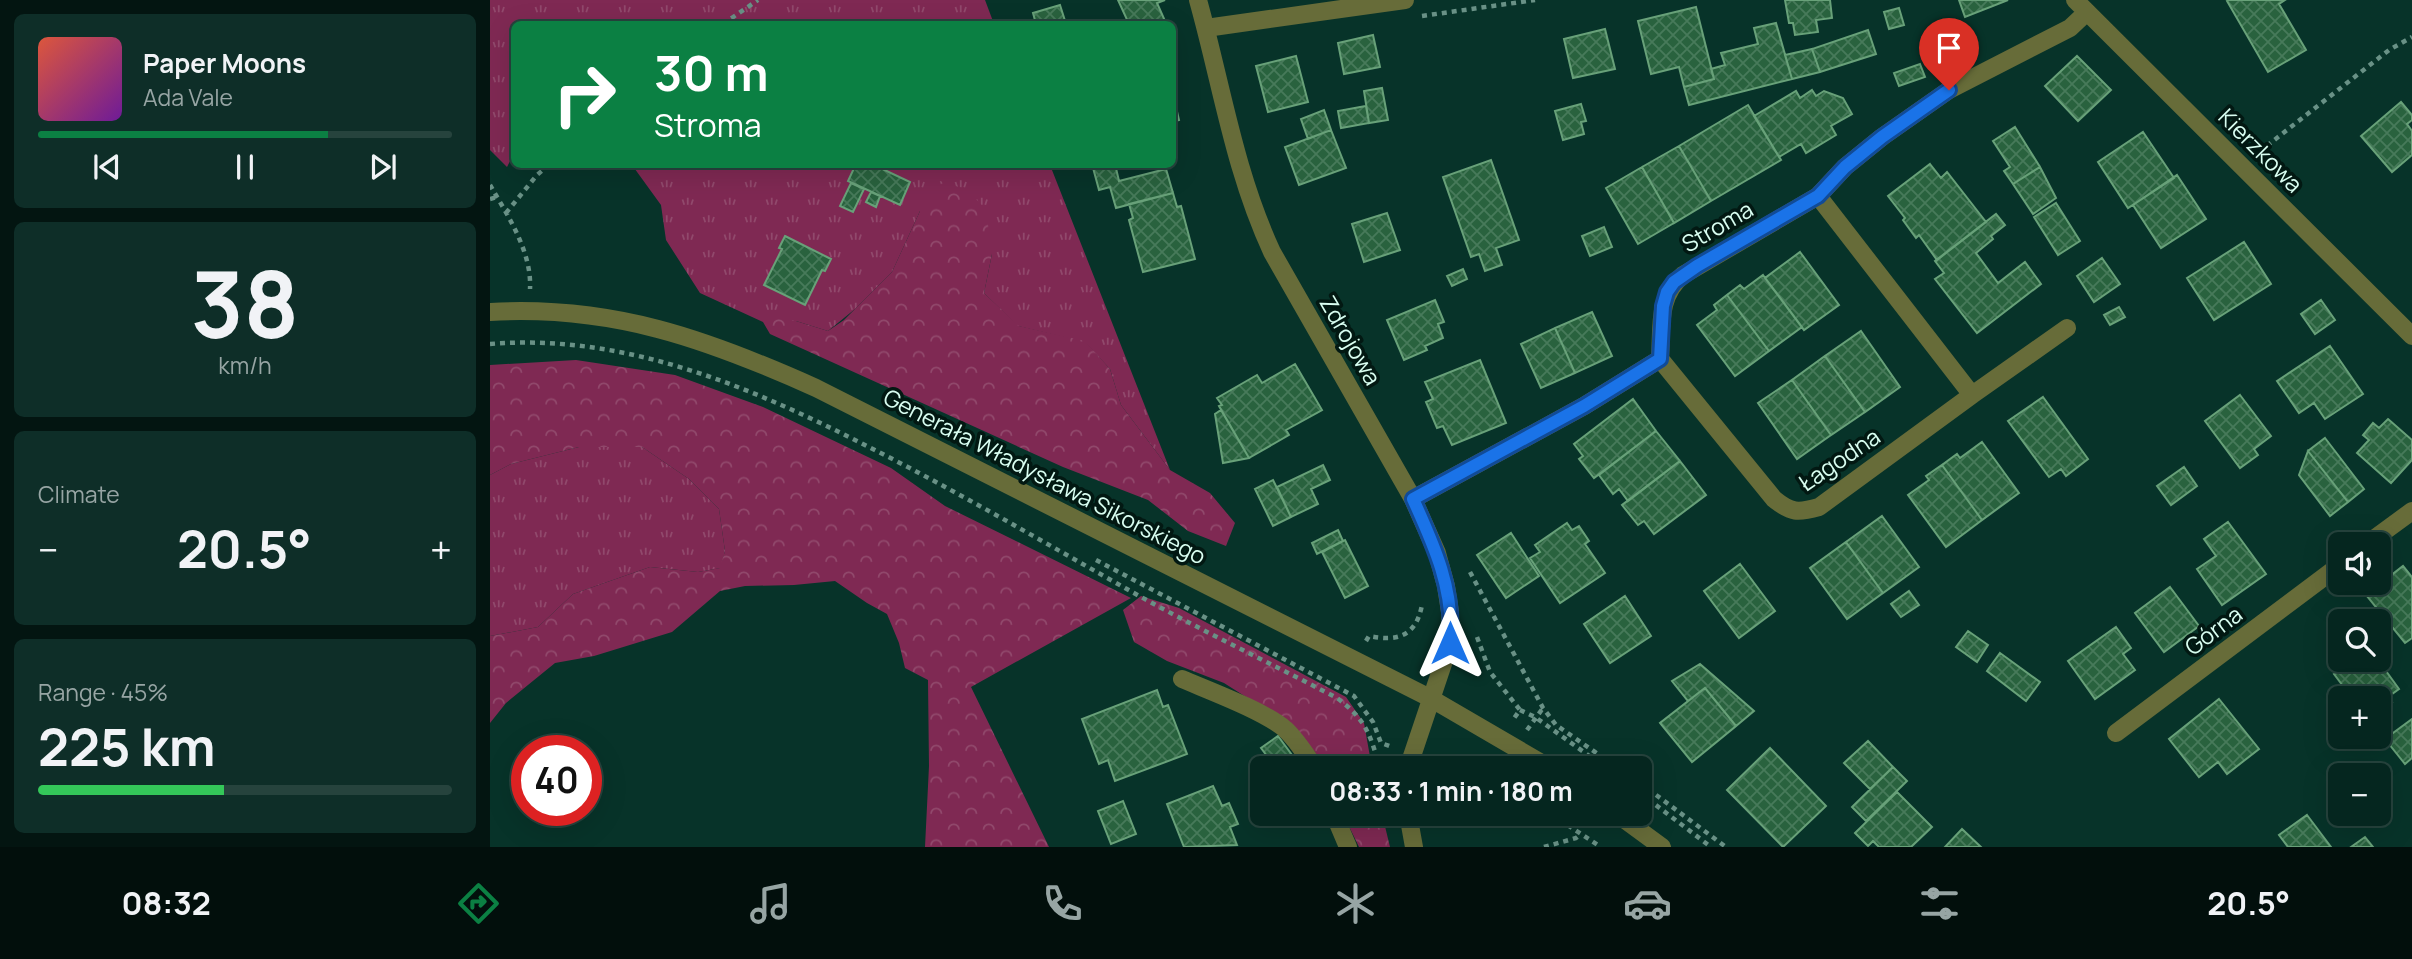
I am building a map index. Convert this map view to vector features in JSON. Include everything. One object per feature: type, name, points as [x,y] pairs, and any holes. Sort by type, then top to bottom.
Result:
[{"type":"street","name":"Zdrojowa","points":[[1198,0],[1236,153],[1257,218],[1272,252],[1413,499],[1437,553],[1450,612],[1450,643],[1411,756]]},
{"type":"street","points":[[1206,28],[1405,0]]},
{"type":"street","name":"Kierzkowa","points":[[2081,6],[2412,335]]},
{"type":"street","name":"Stroma","points":[[1660,359],[1663,306],[1667,292],[1674,282],[1818,196],[1845,167],[1949,90],[2070,28],[2081,6]]},
{"type":"street","points":[[1818,196],[1972,395]]},
{"type":"street","name":"Generała Władysława Sikorskiego","points":[[490,312],[529,310],[604,316],[648,325],[754,360],[864,412],[1430,698],[1531,756]]},
{"type":"street","name":"Łagodna","points":[[1660,359],[1774,499],[1786,508],[1800,512],[1819,508],[2067,328]]},
{"type":"street","points":[[1413,499],[1584,406],[1660,359]]},
{"type":"street","points":[[2383,532],[2412,511]]},
{"type":"street","name":"Górna","points":[[2116,733],[2328,574]]},
{"type":"street","points":[[1182,679],[1270,719],[1286,729],[1307,756]]},
{"type":"street","points":[[1339,826],[1348,847]]},
{"type":"street","points":[[1410,826],[1414,847]]},
{"type":"street","points":[[1633,826],[1662,847]]},
{"type":"path","points":[[727,21],[758,0]]},
{"type":"path","points":[[1414,18],[1535,0]]},
{"type":"path","points":[[2241,166],[2348,80],[2412,37]]},
{"type":"path","points":[[506,214],[545,168]]},
{"type":"path","points":[[490,185],[522,246],[531,275],[529,310]]},
{"type":"path","points":[[490,199],[497,197]]},
{"type":"path","points":[[490,344],[526,342],[595,346],[635,354],[678,366],[805,414],[956,491],[1127,589],[1336,698],[1351,709],[1368,730],[1376,756]]},
{"type":"path","points":[[731,377],[744,382]]},
{"type":"path","points":[[769,393],[782,398]]},
{"type":"path","points":[[1094,559],[1354,696],[1373,722],[1381,743],[1399,756]]},
{"type":"path","points":[[1468,568],[1543,708],[1556,725],[1601,756]]},
{"type":"path","points":[[1475,632],[1490,672],[1520,710],[1535,717],[1589,756]]},
{"type":"path","points":[[1490,756],[1520,710]]},
{"type":"path","points":[[1652,792],[1726,847]]},
{"type":"path","points":[[1652,802],[1711,847]]},
{"type":"path","points":[[1569,826],[1601,847]]},
{"type":"path","points":[[1544,847],[1576,838],[1581,834]]},
{"type":"green space","points":[[490,0],[985,0],[993,21],[511,21],[511,159],[507,167],[490,150]]},
{"type":"green space","points":[[634,168],[1051,168],[1170,470],[1121,405],[1110,369],[1085,342],[1018,326],[984,293],[992,254],[920,211],[892,272],[855,309],[828,331],[796,321],[763,322],[700,293],[666,240],[661,205]]},
{"type":"green space","points":[[940,181],[968,190],[986,210],[992,254],[984,293],[1019,326],[1085,341],[1110,369],[1121,405],[1170,470],[1210,493],[1235,523],[1226,546],[1188,531],[1148,500],[1063,467],[770,334],[763,322],[767,317],[796,321],[828,331],[844,320],[892,272],[920,211]]},
{"type":"green space","points":[[576,360],[675,375],[763,407],[891,468],[945,506],[1131,598],[971,687],[1049,847],[925,847],[929,766],[928,680],[905,668],[899,643],[887,614],[835,581],[745,586],[720,591],[672,632],[594,656],[555,663],[506,703],[490,723],[490,636],[538,627],[573,594],[650,567],[698,572],[720,568],[725,551],[719,509],[689,479],[642,447],[579,447],[511,464],[490,475],[490,365]]},
{"type":"green space","points":[[579,447],[642,447],[689,479],[719,509],[725,551],[721,568],[698,572],[650,567],[573,594],[538,627],[490,636],[490,475],[511,464]]},
{"type":"green space","points":[[1141,596],[1179,608],[1346,697],[1364,723],[1370,756],[1318,756],[1295,728],[1224,683],[1167,661],[1134,642],[1123,610]]},
{"type":"green space","points":[[1349,826],[1385,826],[1390,847],[1359,847]]},
{"type":"building","points":[[1118,0],[1165,0],[1157,3],[1165,21],[1128,21]]},
{"type":"building","points":[[1785,0],[1830,0],[1832,18],[1816,20],[1818,32],[1795,35],[1793,23],[1789,23]]},
{"type":"building","points":[[1959,0],[2008,0],[1965,17]]},
{"type":"building","points":[[2285,0],[2279,4],[2306,50],[2268,72],[2227,1]]},
{"type":"building","points":[[1060,5],[1065,21],[1035,21],[1033,13]]},
{"type":"building","points":[[1696,7],[1714,79],[1684,87],[1679,67],[1651,74],[1638,21]]},
{"type":"building","points":[[1899,8],[1904,25],[1889,29],[1884,12]]},
{"type":"building","points":[[1776,23],[1792,79],[1689,105],[1684,87],[1714,79],[1711,69],[1725,65],[1721,53],[1758,44],[1754,28]]},
{"type":"building","points":[[1605,29],[1615,69],[1573,78],[1564,39]]},
{"type":"building","points":[[1868,30],[1876,54],[1820,72],[1812,49]]},
{"type":"building","points":[[1373,35],[1380,67],[1344,74],[1338,43]]},
{"type":"building","points":[[1812,49],[1820,72],[1792,79],[1785,55]]},
{"type":"building","points":[[1296,56],[1308,102],[1268,112],[1256,66]]},
{"type":"building","points":[[2077,56],[2111,90],[2078,121],[2045,86]]},
{"type":"building","points":[[1920,64],[1925,77],[1899,86],[1894,73]]},
{"type":"building","points":[[1382,88],[1388,120],[1369,123],[1364,91]]},
{"type":"building","points":[[1812,90],[1816,96],[1824,91],[1843,98],[1852,114],[1831,126],[1836,135],[1806,153],[1801,144],[1779,157],[1754,116],[1796,91],[1800,98]]},
{"type":"building","points":[[2401,102],[2412,115],[2412,120],[2407,124],[2412,131],[2412,155],[2392,172],[2361,136]]},
{"type":"building","points":[[1581,104],[1586,121],[1581,122],[1584,134],[1563,140],[1555,111]]},
{"type":"building","points":[[1748,105],[1781,160],[1711,201],[1679,146]]},
{"type":"building","points":[[1366,106],[1369,123],[1341,128],[1338,111]]},
{"type":"building","points":[[1324,110],[1331,130],[1308,139],[1301,119]]},
{"type":"building","points":[[2015,127],[2040,167],[2013,184],[2004,171],[2010,167],[1993,141]]},
{"type":"building","points":[[1331,130],[1346,168],[1299,185],[1285,147]]},
{"type":"building","points":[[2143,132],[2174,178],[2128,208],[2098,162]]},
{"type":"building","points":[[1679,146],[1711,201],[1674,223],[1642,167]]},
{"type":"building","points":[[1491,160],[1519,240],[1496,248],[1502,265],[1485,271],[1479,254],[1471,257],[1443,177]]},
{"type":"building","points":[[1930,164],[1941,178],[1947,172],[1986,222],[1937,260],[1919,235],[1916,238],[1888,196]]},
{"type":"building","points":[[1642,167],[1674,223],[1638,244],[1606,188]]},
{"type":"building","points":[[2040,167],[2056,198],[2033,214],[2013,184]]},
{"type":"building","points":[[854,168],[880,168],[910,182],[900,205],[848,181]]},
{"type":"building","points":[[1093,168],[1116,168],[1119,181],[1166,169],[1173,193],[1116,208],[1110,187],[1099,190]]},
{"type":"building","points":[[2177,175],[2206,219],[2161,248],[2133,205]]},
{"type":"building","points":[[851,183],[864,189],[853,212],[840,206]]},
{"type":"building","points":[[871,192],[880,196],[876,207],[866,202]]},
{"type":"building","points":[[1173,193],[1177,207],[1181,206],[1195,259],[1143,272],[1129,220],[1133,218],[1129,204]]},
{"type":"building","points":[[2056,203],[2080,241],[2058,255],[2034,217]]},
{"type":"building","points":[[1387,213],[1400,250],[1364,262],[1352,224]]},
{"type":"building","points":[[1996,214],[2005,225],[1976,253],[1998,283],[2025,262],[2041,284],[1977,333],[1935,279],[1944,273],[1935,261]]},
{"type":"building","points":[[1604,227],[1612,247],[1590,256],[1582,236]]},
{"type":"building","points":[[785,236],[831,259],[825,271],[822,270],[805,305],[764,285],[782,249],[779,248]]},
{"type":"building","points":[[2244,242],[2271,284],[2214,320],[2187,278]]},
{"type":"building","points":[[1800,252],[1839,305],[1804,330],[1765,278]]},
{"type":"building","points":[[2102,258],[2120,284],[2094,302],[2077,276]]},
{"type":"building","points":[[1463,269],[1467,279],[1452,286],[1447,276]]},
{"type":"building","points":[[1763,275],[1802,327],[1769,351],[1727,295],[1740,285],[1744,289]]},
{"type":"building","points":[[1727,295],[1769,351],[1735,376],[1697,325],[1717,310],[1714,305]]},
{"type":"building","points":[[1435,300],[1444,322],[1438,324],[1443,338],[1425,346],[1427,350],[1404,360],[1387,320]]},
{"type":"building","points":[[2321,300],[2335,320],[2315,334],[2301,314]]},
{"type":"building","points":[[2119,307],[2125,317],[2110,325],[2104,315]]},
{"type":"building","points":[[1592,312],[1612,356],[1575,373],[1555,328]]},
{"type":"building","points":[[1555,328],[1575,373],[1541,388],[1521,344]]},
{"type":"building","points":[[1861,331],[1900,387],[1865,412],[1825,356]]},
{"type":"building","points":[[2330,346],[2363,394],[2325,419],[2314,403],[2299,413],[2277,381]]},
{"type":"building","points":[[1825,356],[1865,412],[1831,435],[1792,380]]},
{"type":"building","points":[[1480,360],[1506,423],[1452,445],[1443,426],[1437,428],[1426,402],[1433,399],[1425,382]]},
{"type":"building","points":[[1295,364],[1322,410],[1286,430],[1289,435],[1249,458],[1217,398],[1257,375],[1262,383]]},
{"type":"building","points":[[1792,380],[1831,435],[1797,459],[1758,403]]},
{"type":"building","points":[[2240,395],[2271,436],[2254,449],[2258,455],[2240,468],[2205,421]]},
{"type":"building","points":[[2043,397],[2088,459],[2066,476],[2061,469],[2049,477],[2008,421]]},
{"type":"building","points":[[1633,399],[1656,431],[1594,478],[1579,459],[1583,456],[1574,444]]},
{"type":"building","points":[[1221,410],[1249,458],[1223,463],[1215,414]]},
{"type":"building","points":[[2388,419],[2412,440],[2412,460],[2391,483],[2357,453],[2369,440],[2363,435],[2373,423],[2379,428]]},
{"type":"building","points":[[1656,431],[1680,461],[1628,501],[1619,489],[1613,494],[1599,475]]},
{"type":"building","points":[[2325,438],[2364,489],[2348,502],[2308,451]]},
{"type":"building","points":[[1982,442],[2019,493],[1982,520],[1942,465],[1957,454],[1960,458]]},
{"type":"building","points":[[2308,451],[2348,502],[2330,516],[2299,475]]},
{"type":"building","points":[[1680,461],[1706,495],[1654,534],[1644,521],[1638,525],[1622,505]]},
{"type":"building","points":[[1323,465],[1330,480],[1311,489],[1318,504],[1291,517],[1277,487]]},
{"type":"building","points":[[1942,465],[1982,520],[1946,547],[1908,495],[1929,480],[1926,476]]},
{"type":"building","points":[[2184,467],[2197,486],[2171,505],[2157,486]]},
{"type":"building","points":[[1273,480],[1291,517],[1273,526],[1255,489]]},
{"type":"building","points":[[1882,516],[1919,567],[1883,593],[1846,542]]},
{"type":"building","points":[[2228,522],[2266,574],[2222,605],[2197,569],[2216,556],[2204,539]]},
{"type":"building","points":[[1567,523],[1572,530],[1579,526],[1589,541],[1585,544],[1605,573],[1560,603],[1530,558],[1540,552],[1535,545]]},
{"type":"building","points":[[1338,530],[1343,541],[1317,554],[1312,543]]},
{"type":"building","points":[[1511,533],[1539,576],[1506,598],[1477,555]]},
{"type":"building","points":[[1345,540],[1368,586],[1345,598],[1322,552]]},
{"type":"building","points":[[1846,542],[1883,593],[1847,619],[1810,568]]},
{"type":"building","points":[[1740,564],[1775,611],[1739,638],[1704,591]]},
{"type":"building","points":[[2403,566],[2412,577],[2412,638],[2405,643],[2391,626],[2391,609],[2377,609],[2366,595],[2391,595],[2391,575]]},
{"type":"building","points":[[2170,587],[2199,626],[2164,652],[2135,613]]},
{"type":"building","points":[[1909,591],[1919,605],[1901,617],[1891,604]]},
{"type":"building","points":[[1625,596],[1651,636],[1610,663],[1584,624]]},
{"type":"building","points":[[2116,627],[2131,648],[2123,654],[2135,670],[2095,699],[2068,661]]},
{"type":"building","points":[[1968,631],[1988,645],[1977,662],[1956,647]]},
{"type":"building","points":[[2000,653],[2040,682],[2026,701],[1987,671]]},
{"type":"building","points":[[1700,664],[1754,711],[1736,726],[1705,688],[1688,701],[1672,681]]},
{"type":"building","points":[[2387,672],[2399,689],[2391,695],[2391,686],[2343,686],[2334,674]]},
{"type":"building","points":[[1705,688],[1736,726],[1692,762],[1660,723]]},
{"type":"building","points":[[1157,690],[1163,707],[1168,705],[1187,754],[1115,781],[1108,760],[1099,764],[1082,719]]},
{"type":"building","points":[[2219,699],[2259,749],[2227,774],[2218,762],[2199,777],[2169,739]]},
{"type":"building","points":[[2412,719],[2412,758],[2405,764],[2391,746],[2391,735]]},
{"type":"building","points":[[1278,736],[1293,756],[1267,756],[1261,748]]},
{"type":"building","points":[[1868,741],[1893,767],[1870,789],[1844,763]]},
{"type":"building","points":[[1770,748],[1826,806],[1783,847],[1727,790]]},
{"type":"building","points":[[1893,767],[1907,781],[1866,821],[1852,807]]},
{"type":"building","points":[[1213,786],[1222,806],[1229,803],[1238,824],[1230,827],[1237,845],[1184,847],[1167,804]]},
{"type":"building","points":[[1897,792],[1932,827],[1911,847],[1879,847],[1873,841],[1868,846],[1855,833]]},
{"type":"building","points":[[1123,801],[1136,834],[1111,844],[1098,811]]},
{"type":"building","points":[[2307,815],[2331,847],[2288,847],[2279,835]]},
{"type":"building","points":[[1962,829],[1981,847],[1945,847]]},
{"type":"building","points":[[2365,837],[2373,847],[2351,847]]},
{"type":"route","points":[[1450,643],[1451,626],[1446,586],[1437,553],[1413,499],[1584,406],[1660,359],[1663,306],[1667,292],[1674,282],[1818,196],[1845,167],[1882,137],[1949,90]]}]
